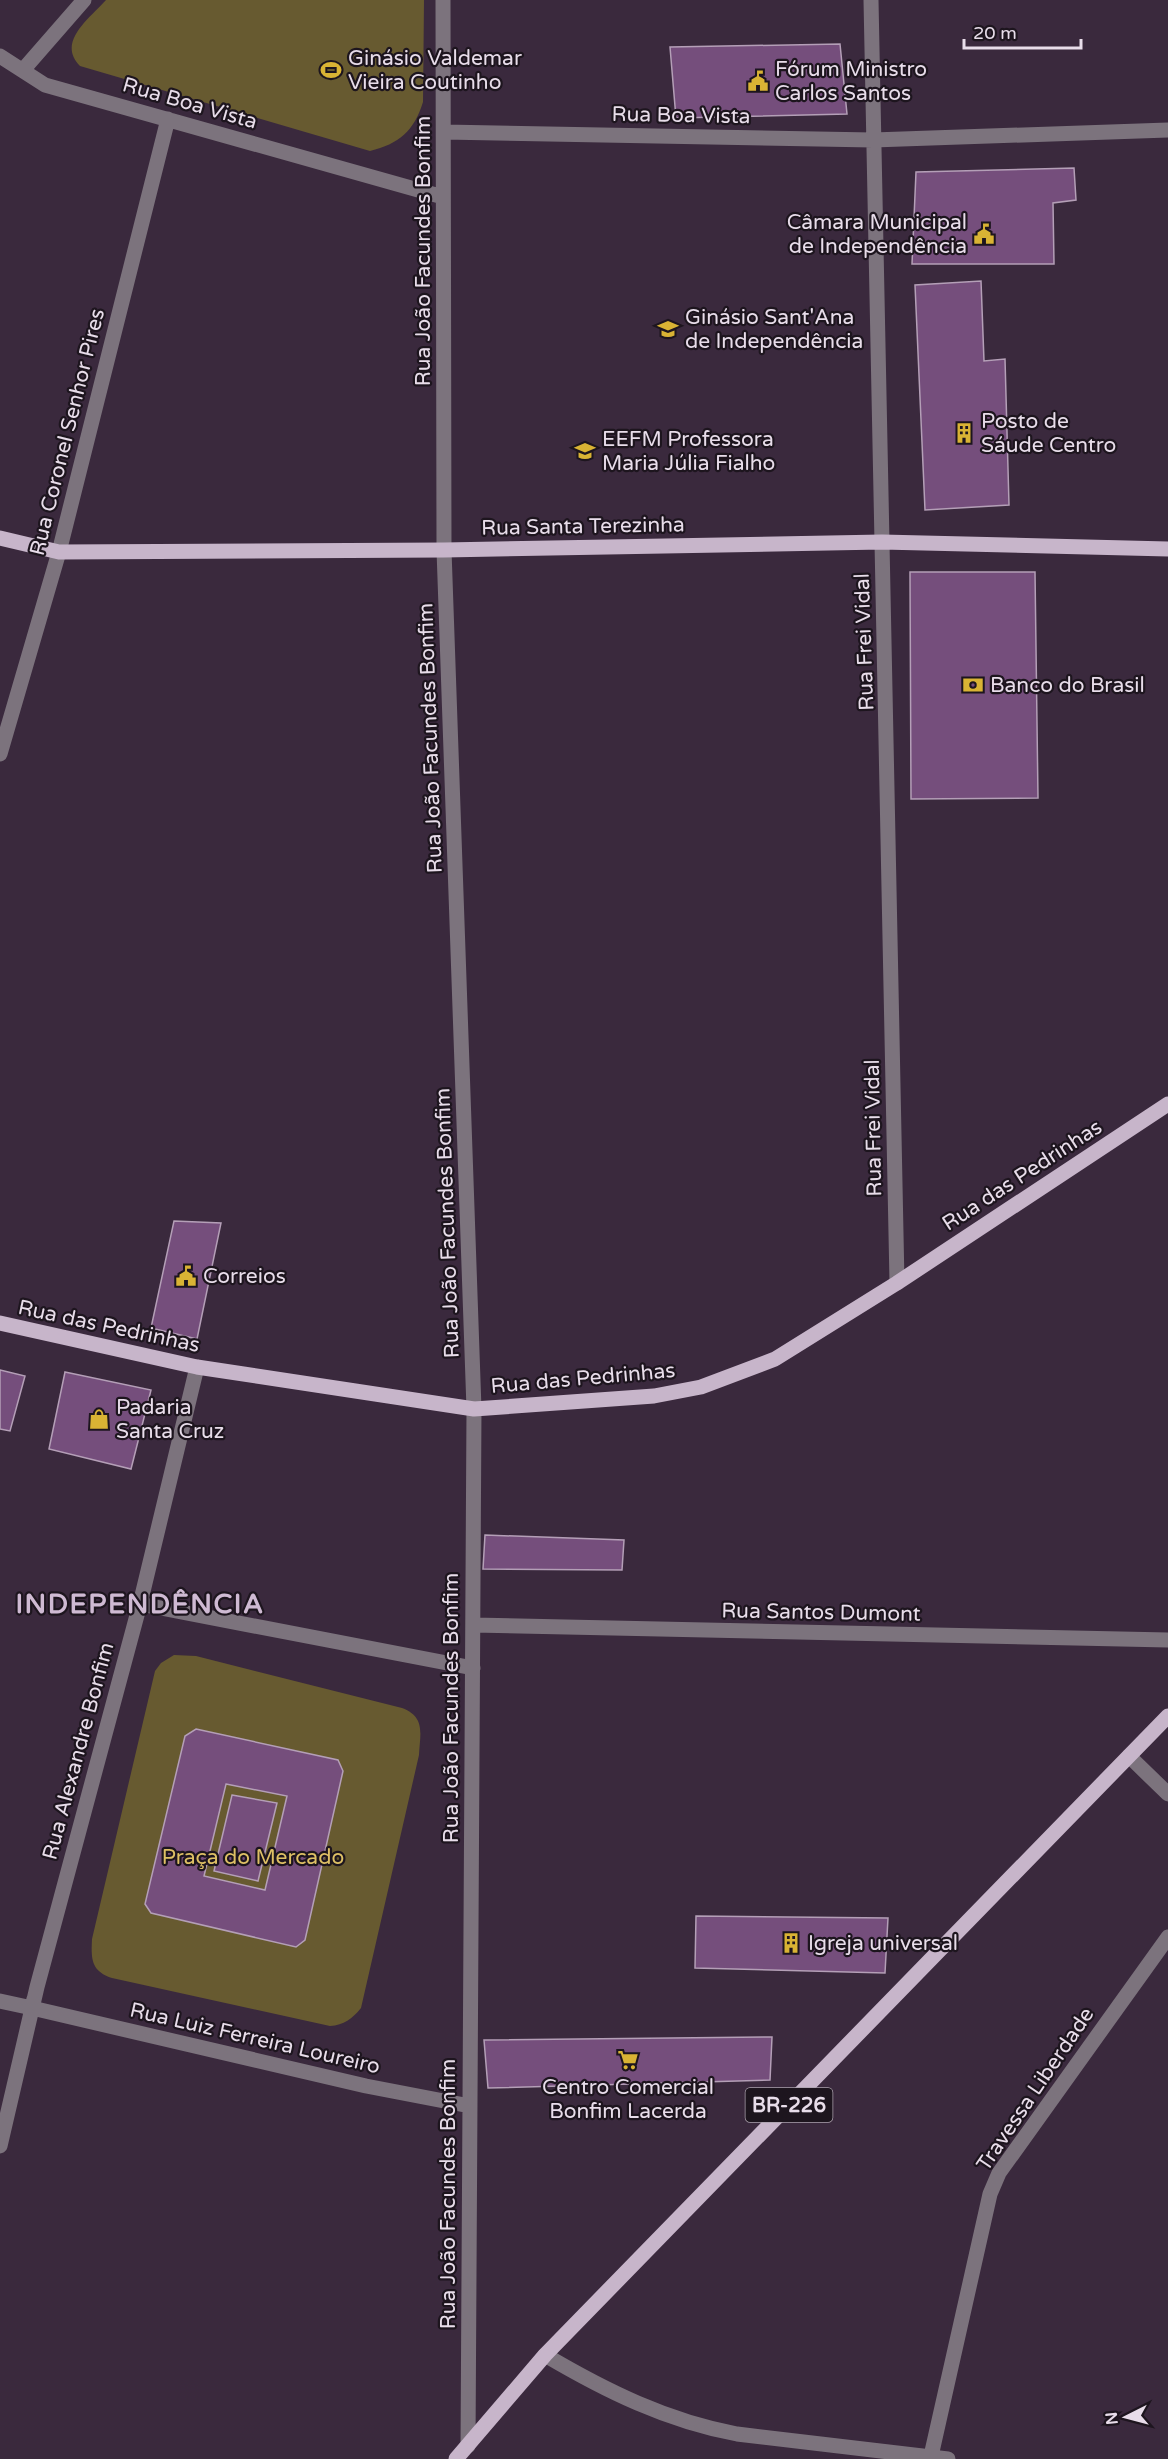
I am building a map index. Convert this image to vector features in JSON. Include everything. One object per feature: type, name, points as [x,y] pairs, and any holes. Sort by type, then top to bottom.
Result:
[{"type":"main road","name":"Rua Santa Terezinha","points":[[0,538],[59,552],[444,550],[882,542],[1168,549]]},
{"type":"main road","name":"Rua das Pedrinhas","points":[[0,1323],[197,1367],[474,1409],[654,1396],[701,1387],[775,1359],[897,1283],[1168,1104]]},
{"type":"main road","name":"BR-226","points":[[456,2459],[545,2355],[1168,1716]]},
{"type":"street","points":[[23,70],[84,0]]},
{"type":"street","name":"Rua João Facundes Bonfim","points":[[443,0],[444,550],[474,1409],[468,2446]]},
{"type":"street","name":"Rua Frei Vidal","points":[[871,0],[897,1283]]},
{"type":"street","name":"Rua Boa Vista","points":[[0,56],[45,85],[443,197]]},
{"type":"street","name":"Rua Coronel Senhor Pires","points":[[0,754],[59,552],[168,119]]},
{"type":"street","name":"Rua Boa Vista","points":[[444,132],[873,140],[1168,130]]},
{"type":"street","name":"Rua Alexandre Bonfim","points":[[0,2146],[32,2008],[140,1604],[197,1367]]},
{"type":"street","points":[[140,1604],[472,1668]]},
{"type":"street","name":"Rua Santos Dumont","points":[[472,1625],[1168,1640]]},
{"type":"street","points":[[1129,1756],[1166,1787]]},
{"type":"street","name":"Travessa Liberdade","points":[[931,2456],[990,2194],[999,2173],[1168,1937]]},
{"type":"street","name":"Rua Luiz Ferreira Loureiro","points":[[0,2001],[366,2086],[470,2106]]},
{"type":"street","points":[[545,2355],[594,2384],[636,2404],[706,2428],[736,2434],[948,2459]]},
{"type":"green space","points":[[106,0],[424,0],[423,102],[415,121],[404,135],[370,151],[80,66],[74,57],[73,39],[84,22]]},
{"type":"green space","name":"Praça do Mercado","points":[[174,1655],[196,1656],[402,1708],[415,1716],[418,1721],[420,1727],[419,1755],[361,2008],[344,2023],[330,2026],[112,1978],[96,1968],[92,1958],[92,1939],[155,1671],[161,1663]]},
{"type":"building","name":"Fórum Ministro Carlos Santos","points":[[840,44],[847,114],[676,118],[670,47]]},
{"type":"building","name":"Câmara Municipal de Independência","points":[[1074,168],[1076,200],[1053,203],[1054,264],[912,264],[916,172]]},
{"type":"building","name":"Posto de Sáude Centro","points":[[981,281],[984,361],[1005,359],[1009,505],[925,510],[915,285]]},
{"type":"building","name":"Banco do Brasil","points":[[910,572],[1035,572],[1038,798],[911,799]]},
{"type":"building","name":"Correios","points":[[174,1221],[221,1223],[197,1339],[151,1328]]},
{"type":"building","points":[[0,1370],[25,1376],[10,1431],[0,1429]]},
{"type":"building","name":"Padaria Santa Cruz","points":[[65,1372],[151,1390],[131,1469],[49,1449]]},
{"type":"building","points":[[485,1535],[624,1540],[622,1570],[483,1569]]},
{"type":"building","points":[[196,1729],[338,1760],[343,1771],[305,1940],[296,1947],[151,1913],[145,1904],[185,1736]],"holes":[[[226,1784],[287,1796],[265,1890],[204,1876]]]},
{"type":"building","points":[[232,1795],[277,1803],[258,1881],[214,1871]]},
{"type":"building","name":"Igreja universal","points":[[696,1916],[888,1918],[885,1973],[695,1968]]},
{"type":"building","name":"Centro Comercial Bonfim Lacerda","points":[[772,2037],[770,2080],[488,2088],[484,2040]]},
{"type":"place","name":"Ginásio Valdemar Vieira Coutinho","points":[[331,70]]},
{"type":"place","name":"Fórum Ministro Carlos Santos","points":[[758,81]]},
{"type":"place","name":"Câmara Municipal de Independência","points":[[984,234]]},
{"type":"place","name":"Ginásio Sant'Ana de Independência","points":[[668,329]]},
{"type":"place","name":"Posto de Sáude Centro","points":[[964,433]]},
{"type":"place","name":"EEFM Professora Maria Júlia Fialho","points":[[585,451]]},
{"type":"place","name":"Banco do Brasil","points":[[973,685]]},
{"type":"place","name":"Correios","points":[[186,1276]]},
{"type":"place","name":"Padaria Santa Cruz","points":[[99,1419]]},
{"type":"place","name":"Igreja universal","points":[[791,1943]]},
{"type":"place","name":"Centro Comercial Bonfim Lacerda","points":[[628,2060]]},
{"type":"district","name":"INDEPENDÊNCIA","points":[[140,1604]]}]
